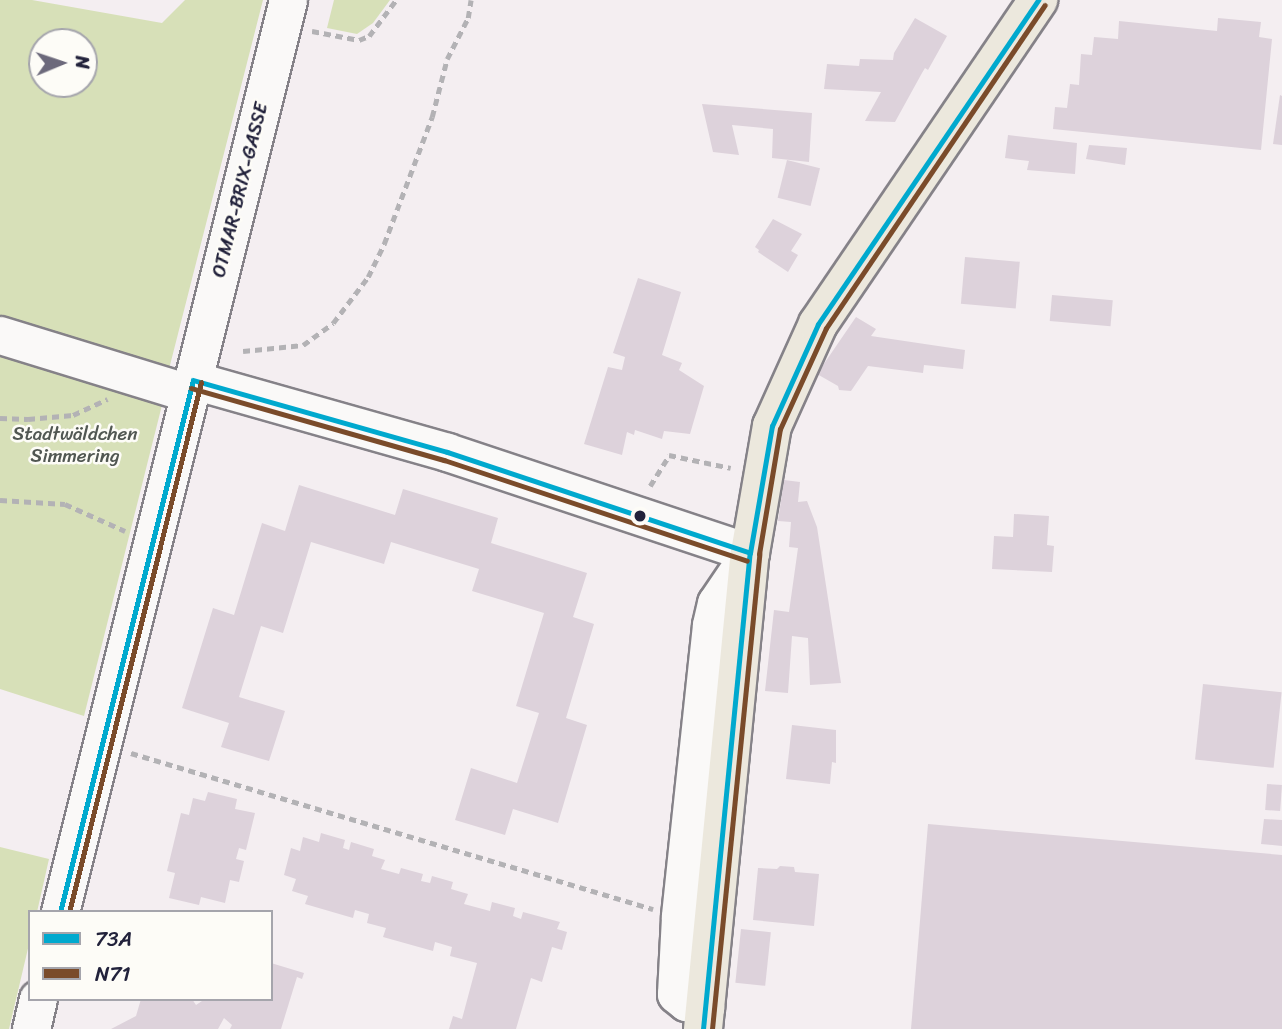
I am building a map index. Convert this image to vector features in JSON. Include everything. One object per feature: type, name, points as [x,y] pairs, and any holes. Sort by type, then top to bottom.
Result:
[{"type":"main road","points":[[704,1018],[750,553],[772,426],[818,324],[1038,0]]},
{"type":"street","name":"OTMAR-BRIX-GASSE","points":[[60,910],[288,0]]},
{"type":"street","points":[[0,335],[128,374],[191,387],[447,452],[750,553],[716,603],[711,625],[680,917],[676,993],[704,1018]]},
{"type":"street","points":[[31,1029],[38,1001]]},
{"type":"path","points":[[320,33],[347,40],[369,36],[396,0]]},
{"type":"path","points":[[243,351],[303,345],[333,323],[368,277],[384,244],[400,194],[432,117],[447,59],[468,18],[471,0]]},
{"type":"path","points":[[0,418],[28,419],[74,415],[108,398],[128,374]]},
{"type":"path","points":[[650,486],[669,455],[731,468]]},
{"type":"path","points":[[0,500],[65,504],[151,543]]},
{"type":"path","points":[[143,757],[680,917]]},
{"type":"green space","points":[[0,0],[32,0],[162,23],[185,0],[263,0],[166,381],[0,327]]},
{"type":"green space","points":[[334,0],[390,0],[373,23],[357,34],[327,28]]},
{"type":"green space","name":"Stadtwäldchen Simmering","points":[[0,341],[164,397],[84,716],[0,689]]},
{"type":"green space","points":[[0,847],[49,859],[37,910],[28,910],[28,948],[9,1029],[0,1029]]},
{"type":"building","points":[[915,18],[947,36],[928,70],[925,68],[895,122],[865,121],[881,92],[824,89],[827,64],[859,66],[860,59],[893,60],[894,53]]},
{"type":"building","points":[[1218,18],[1261,22],[1259,37],[1272,39],[1261,150],[1053,129],[1055,107],[1067,108],[1070,84],[1079,85],[1081,54],[1092,55],[1094,37],[1118,39],[1119,21],[1217,31]]},
{"type":"building","points":[[1280,95],[1282,96],[1282,145],[1273,144]]},
{"type":"building","points":[[702,104],[812,113],[809,162],[772,158],[773,129],[732,125],[739,155],[713,152]]},
{"type":"building","points":[[1008,135],[1077,143],[1075,174],[1027,170],[1029,161],[1005,158]]},
{"type":"building","points":[[1089,145],[1127,148],[1125,165],[1086,159]]},
{"type":"building","points":[[787,160],[820,168],[811,206],[778,198]]},
{"type":"building","points":[[773,219],[802,234],[791,251],[798,255],[788,272],[758,252],[755,247]]},
{"type":"building","points":[[965,257],[1020,262],[1016,309],[961,304]]},
{"type":"building","points":[[638,278],[681,292],[662,355],[682,363],[679,370],[704,386],[690,434],[664,431],[662,439],[635,430],[634,435],[627,432],[622,455],[584,444],[608,367],[622,370],[625,357],[613,353]]},
{"type":"building","points":[[1052,295],[1113,300],[1111,326],[1050,321]]},
{"type":"building","points":[[856,317],[876,329],[871,336],[965,350],[963,369],[924,365],[923,373],[868,366],[851,391],[839,390],[838,386],[817,374]]},
{"type":"building","points":[[784,480],[800,482],[798,502],[807,501],[817,527],[841,683],[810,685],[808,638],[792,636],[788,693],[765,691],[774,610],[789,612],[798,548],[789,547],[791,522],[778,521]]},
{"type":"building","points":[[299,485],[395,515],[403,489],[498,518],[491,543],[587,573],[573,617],[594,624],[566,718],[587,725],[558,823],[513,809],[505,835],[455,820],[471,768],[517,783],[539,713],[516,706],[544,613],[472,591],[479,569],[391,542],[384,564],[311,542],[283,633],[261,626],[239,697],[285,711],[269,761],[221,747],[229,723],[182,708],[213,608],[234,615],[262,523],[285,531]]},
{"type":"building","points":[[1014,514],[1049,516],[1047,545],[1054,546],[1052,572],[992,569],[994,536],[1013,537]]},
{"type":"building","points":[[1203,684],[1282,692],[1274,768],[1195,760]]},
{"type":"building","points":[[792,725],[836,730],[836,763],[832,762],[830,784],[786,779]]},
{"type":"building","points":[[1267,784],[1282,785],[1280,811],[1265,810]]},
{"type":"building","points":[[208,792],[237,799],[235,809],[255,813],[246,850],[239,848],[236,859],[244,861],[239,882],[230,880],[225,903],[201,897],[199,905],[169,898],[175,873],[167,871],[181,813],[189,815],[193,798],[205,801]]},
{"type":"building","points":[[1264,819],[1282,820],[1282,846],[1261,844]]},
{"type":"building","points":[[928,824],[1282,855],[1282,1029],[911,1029]]},
{"type":"building","points":[[321,833],[345,840],[343,848],[349,850],[351,842],[374,849],[372,856],[385,860],[381,869],[399,874],[401,868],[423,874],[421,881],[430,883],[432,876],[453,882],[451,889],[468,894],[464,904],[490,911],[492,902],[515,908],[513,916],[521,919],[523,912],[560,922],[557,929],[567,932],[562,950],[552,947],[542,982],[531,978],[516,1029],[449,1029],[453,1016],[462,1019],[477,963],[450,956],[452,947],[435,942],[433,951],[383,937],[386,928],[367,923],[369,914],[355,910],[353,918],[305,904],[308,896],[292,891],[296,879],[284,875],[291,848],[300,851],[303,837],[319,842]]},
{"type":"building","points":[[780,866],[794,867],[795,872],[819,874],[814,926],[753,920],[758,868],[777,869]]},
{"type":"building","points":[[741,929],[771,932],[765,986],[735,983]]},
{"type":"building","points":[[273,964],[304,973],[302,979],[297,977],[281,1029],[230,1029],[232,1025],[224,1018],[218,1029],[111,1029],[136,1016],[140,1001],[193,1001],[196,1005],[202,1001],[273,1001]]},
{"type":"transit line","name":"73A","points":[[703,1029],[750,553],[772,426],[818,324],[1038,0]]},
{"type":"transit line","name":"N71","points":[[712,1029],[759,554],[780,429],[826,328],[1045,5]]},
{"type":"transit line","name":"73A","points":[[193,380],[447,452],[750,553]]},
{"type":"transit line","name":"73A","points":[[60,910],[193,380]]},
{"type":"transit line","name":"N71","points":[[69,910],[201,382]]},
{"type":"transit line","name":"N71","points":[[191,388],[444,460],[747,561]]}]
